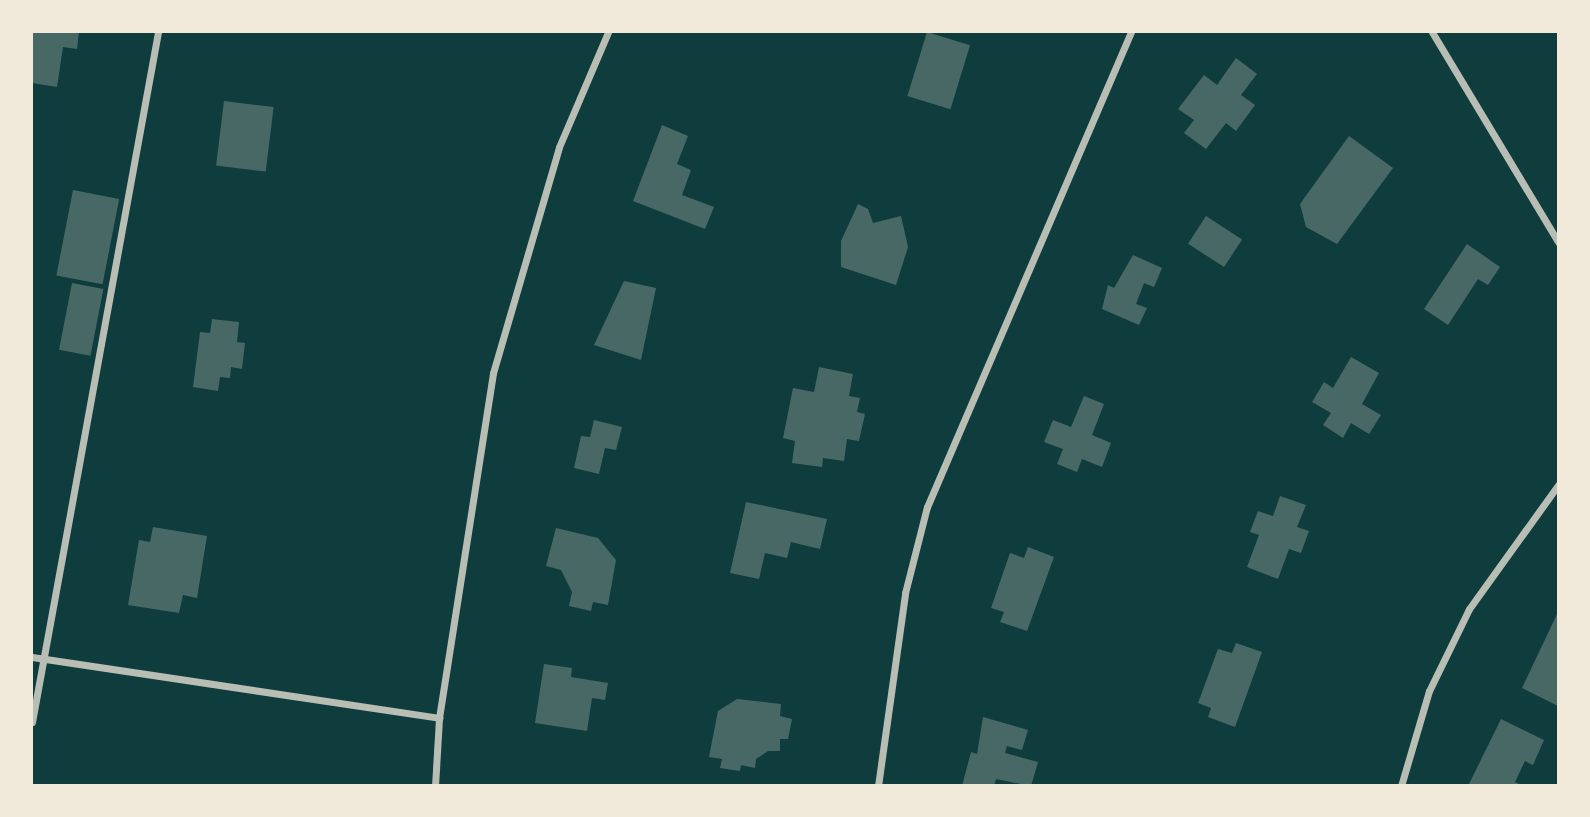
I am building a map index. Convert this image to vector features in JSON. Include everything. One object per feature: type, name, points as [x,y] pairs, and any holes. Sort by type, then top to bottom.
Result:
[{"type":"street","points":[[32,722],[158,32]]},
{"type":"street","points":[[435,786],[439,718],[493,373],[559,147],[608,32]]},
{"type":"street","points":[[878,786],[905,593],[927,507],[1131,32]]},
{"type":"street","points":[[1432,32],[1559,242]]},
{"type":"street","points":[[1401,786],[1429,691],[1469,609],[1559,485]]},
{"type":"street","points":[[32,657],[439,718]]},
{"type":"building","points":[[32,32],[79,32],[77,49],[63,47],[57,87],[32,83]]},
{"type":"building","points":[[927,32],[970,45],[950,109],[907,96]]},
{"type":"building","points":[[1236,58],[1257,74],[1241,95],[1255,105],[1236,131],[1226,123],[1206,149],[1184,133],[1194,120],[1178,109],[1204,75],[1217,85]]},
{"type":"building","points":[[224,101],[274,107],[266,172],[216,166]]},
{"type":"building","points":[[662,125],[688,136],[677,164],[691,170],[682,195],[714,207],[705,229],[633,201]]},
{"type":"building","points":[[1349,136],[1393,168],[1337,244],[1306,227],[1300,204]]},
{"type":"building","points":[[73,190],[119,199],[103,284],[56,275]]},
{"type":"building","points":[[858,204],[868,209],[873,223],[901,216],[908,247],[896,285],[841,267],[841,241]]},
{"type":"building","points":[[1206,216],[1242,239],[1224,267],[1188,244]]},
{"type":"building","points":[[1467,244],[1500,267],[1488,285],[1478,279],[1448,325],[1424,309]]},
{"type":"building","points":[[1133,255],[1162,268],[1154,287],[1144,283],[1136,304],[1147,308],[1139,325],[1102,309],[1108,285],[1114,288]]},
{"type":"building","points":[[624,281],[656,288],[641,360],[594,345]]},
{"type":"building","points":[[72,283],[103,289],[90,356],[59,350]]},
{"type":"building","points":[[212,319],[239,322],[237,342],[245,343],[242,369],[231,367],[230,378],[220,377],[218,391],[193,387],[200,332],[210,333]]},
{"type":"building","points":[[1351,357],[1379,373],[1362,404],[1381,415],[1369,434],[1351,423],[1343,438],[1323,425],[1331,413],[1312,402],[1324,382],[1333,388]]},
{"type":"building","points":[[819,367],[853,374],[849,396],[860,398],[857,412],[865,414],[859,441],[847,439],[844,461],[823,458],[822,467],[792,463],[795,441],[783,438],[793,388],[814,392]]},
{"type":"building","points":[[1084,396],[1104,404],[1092,435],[1111,443],[1102,467],[1082,459],[1077,472],[1057,464],[1063,449],[1044,442],[1053,420],[1071,427]]},
{"type":"building","points":[[594,420],[622,427],[616,450],[605,448],[599,474],[574,468],[581,436],[590,437]]},
{"type":"building","points":[[1280,496],[1306,505],[1297,527],[1309,531],[1301,553],[1289,549],[1278,579],[1247,567],[1259,535],[1250,532],[1258,511],[1273,516]]},
{"type":"building","points":[[746,502],[827,519],[820,549],[791,542],[787,558],[765,553],[759,579],[730,573]]},
{"type":"building","points":[[153,527],[207,536],[197,598],[183,595],[179,613],[128,605],[139,540],[150,542]]},
{"type":"building","points":[[556,528],[598,538],[616,560],[608,605],[593,602],[591,611],[569,606],[572,592],[561,570],[546,566]]},
{"type":"building","points":[[1028,547],[1054,557],[1027,631],[1000,622],[1004,612],[991,608],[1010,553],[1024,558]]},
{"type":"building","points":[[1558,612],[1558,706],[1522,688]]},
{"type":"building","points":[[1236,643],[1262,652],[1235,727],[1208,717],[1211,708],[1198,703],[1218,649],[1232,653]]},
{"type":"building","points":[[544,664],[572,668],[571,677],[608,683],[605,700],[592,698],[587,731],[535,723]]},
{"type":"building","points":[[737,699],[781,704],[780,716],[792,719],[788,739],[780,739],[780,751],[768,751],[756,759],[755,768],[741,765],[740,771],[720,768],[722,759],[709,757],[718,711]]},
{"type":"building","points":[[983,717],[1028,730],[1022,750],[1007,746],[1005,753],[1038,762],[1031,786],[996,779],[994,786],[962,786],[971,752],[977,754]]},
{"type":"building","points":[[1501,719],[1544,740],[1533,765],[1525,761],[1515,782],[1523,786],[1468,786]]}]
